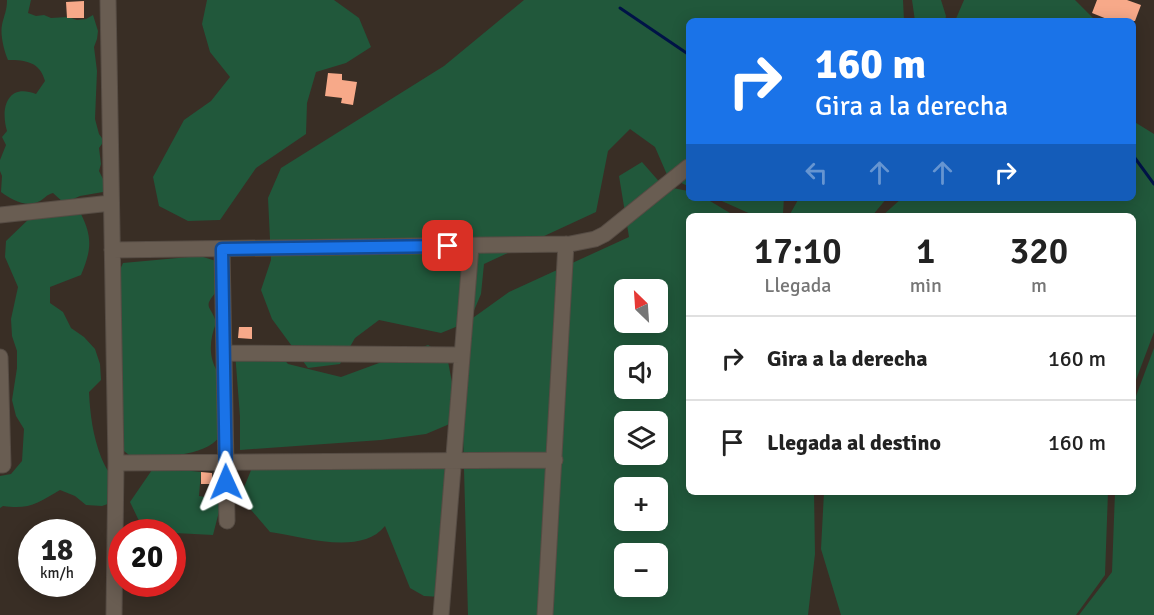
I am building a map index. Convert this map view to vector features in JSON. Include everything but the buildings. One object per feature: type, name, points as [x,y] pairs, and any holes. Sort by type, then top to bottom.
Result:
[{"type":"street","points":[[108,0],[116,463],[114,615]]},
{"type":"street","points":[[112,250],[566,244],[595,239],[605,234],[686,169]]},
{"type":"street","points":[[0,216],[111,203]]},
{"type":"street","points":[[545,615],[566,244]]},
{"type":"street","points":[[441,615],[471,246]]},
{"type":"street","points":[[222,249],[227,521]]},
{"type":"street","points":[[224,353],[462,355]]},
{"type":"street","points":[[0,357],[1,465]]},
{"type":"street","points":[[116,463],[555,460]]},
{"type":"green space","points":[[7,0],[31,0],[28,13],[36,16],[68,17],[77,20],[93,15],[98,31],[94,47],[97,71],[95,119],[99,134],[104,141],[99,148],[101,164],[99,171],[106,185],[103,192],[80,196],[64,203],[53,193],[30,204],[14,200],[1,192],[0,160],[6,145],[2,137],[7,131],[5,114],[8,99],[19,92],[26,91],[36,94],[45,81],[40,70],[31,63],[8,60],[2,33]]},
{"type":"green space","points":[[207,0],[334,0],[359,18],[371,47],[346,63],[316,72],[307,103],[306,134],[256,168],[220,220],[188,221],[159,206],[153,177],[184,120],[211,101],[230,77],[210,52],[202,24]]},
{"type":"green space","points":[[524,0],[903,0],[904,18],[686,18],[686,185],[668,177],[655,147],[630,129],[608,151],[596,212],[484,264],[481,294],[470,320],[509,292],[629,237],[619,176],[642,162],[663,186],[686,191],[686,201],[710,201],[730,213],[686,213],[686,495],[814,495],[815,554],[808,615],[468,615],[462,396],[463,324],[441,333],[379,320],[355,338],[340,364],[308,368],[272,319],[261,290],[271,260],[268,198],[281,168],[444,66]]},
{"type":"green space","points":[[912,0],[941,0],[946,18],[915,18]]},
{"type":"green space","points":[[964,0],[1075,0],[1093,18],[956,18]]},
{"type":"green space","points":[[1136,123],[1154,134],[1154,332],[1136,380],[1136,213],[885,213],[899,201],[1136,201]]},
{"type":"green space","points":[[722,201],[784,201],[783,213],[749,213]]},
{"type":"green space","points":[[797,201],[884,201],[874,213],[791,213]]},
{"type":"green space","points":[[65,209],[81,214],[89,238],[89,251],[81,275],[50,287],[50,303],[63,312],[71,328],[95,349],[100,364],[101,380],[89,392],[91,417],[98,449],[114,482],[116,501],[102,506],[86,505],[75,496],[60,490],[27,506],[0,508],[0,476],[11,474],[22,461],[24,429],[16,416],[12,400],[17,351],[12,336],[11,319],[18,287],[5,257],[6,241],[32,216]]},
{"type":"green space","points":[[200,256],[216,261],[217,291],[209,307],[216,323],[212,337],[212,357],[220,375],[219,437],[213,444],[192,452],[134,459],[124,451],[119,436],[120,270],[123,263]]},
{"type":"green space","points":[[428,345],[447,356],[459,420],[426,434],[381,440],[240,450],[235,352],[277,352],[288,364],[341,377]]},
{"type":"green space","points":[[1154,348],[1154,615],[1079,615],[1112,572],[1115,495],[1136,495],[1136,396]]},
{"type":"green space","points":[[447,462],[441,597],[424,596],[410,588],[385,526],[375,535],[347,542],[315,540],[270,532],[240,497],[254,463]]},
{"type":"green space","points":[[154,467],[201,472],[199,496],[222,500],[213,535],[186,534],[186,519],[138,519],[130,502]]},
{"type":"green space","points":[[824,495],[1108,495],[1105,575],[1076,615],[841,615],[821,549]]},
{"type":"waterway","points":[[620,8],[686,53]]},
{"type":"waterway","points":[[1136,159],[1154,184]]},
{"type":"route","points":[[226,482],[222,249],[448,246]]}]
